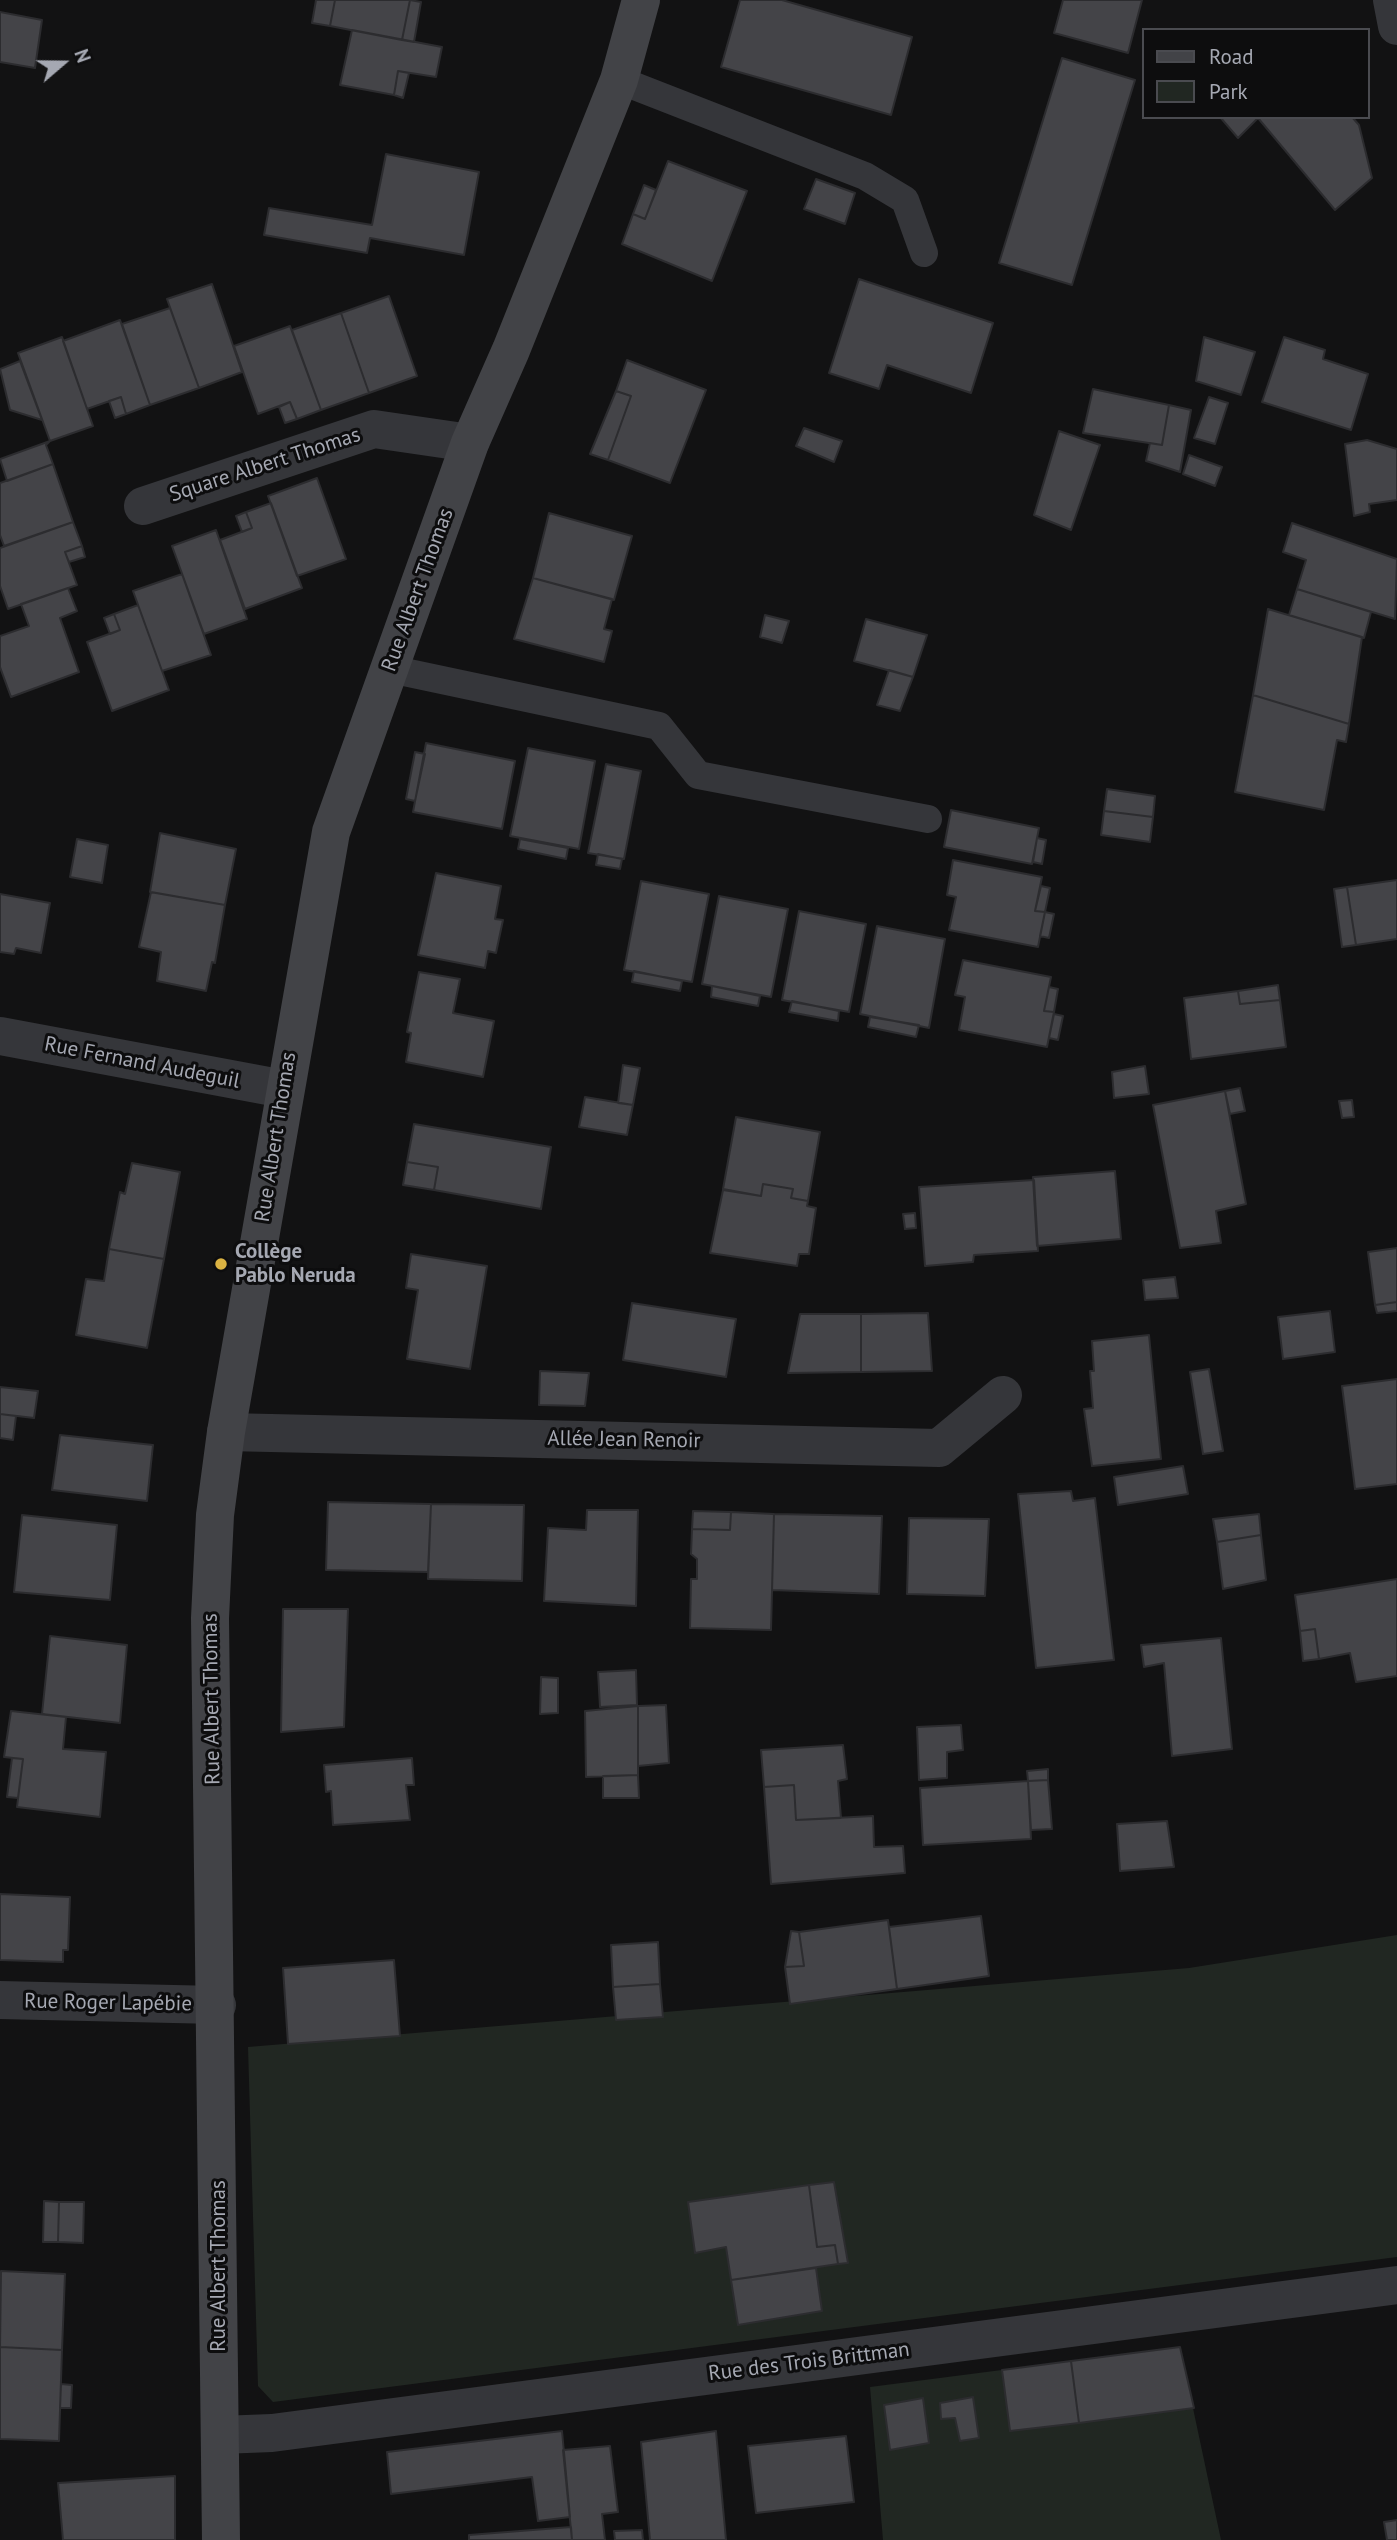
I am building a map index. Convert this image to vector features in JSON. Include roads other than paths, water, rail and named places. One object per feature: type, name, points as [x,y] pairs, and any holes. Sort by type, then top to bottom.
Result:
[{"type":"street","name":"Rue Albert Thomas","points":[[221,2540],[217,2005],[210,1618],[215,1516],[226,1433],[331,832],[470,443],[511,350],[619,80],[641,0]]},
{"type":"street","points":[[1392,0],[1397,26]]},
{"type":"street","name":"Square Albert Thomas","points":[[144,506],[374,429],[470,443]]},
{"type":"street","name":"Rue Fernand Audeguil","points":[[0,1036],[284,1089]]},
{"type":"street","name":"Allée Jean Renoir","points":[[226,1433],[939,1448],[1003,1395]]},
{"type":"street","name":"Rue Roger Lapébie","points":[[0,2000],[217,2005]]},
{"type":"street","name":"Rue des Trois Brittman","points":[[220,2435],[272,2433],[1397,2285]]},
{"type":"lane","points":[[619,80],[865,176],[905,200],[924,253]]},
{"type":"lane","points":[[390,669],[659,726],[698,775],[928,819]]},
{"type":"place","name":"Collège Pablo Neruda","points":[[221,1264]]}]
